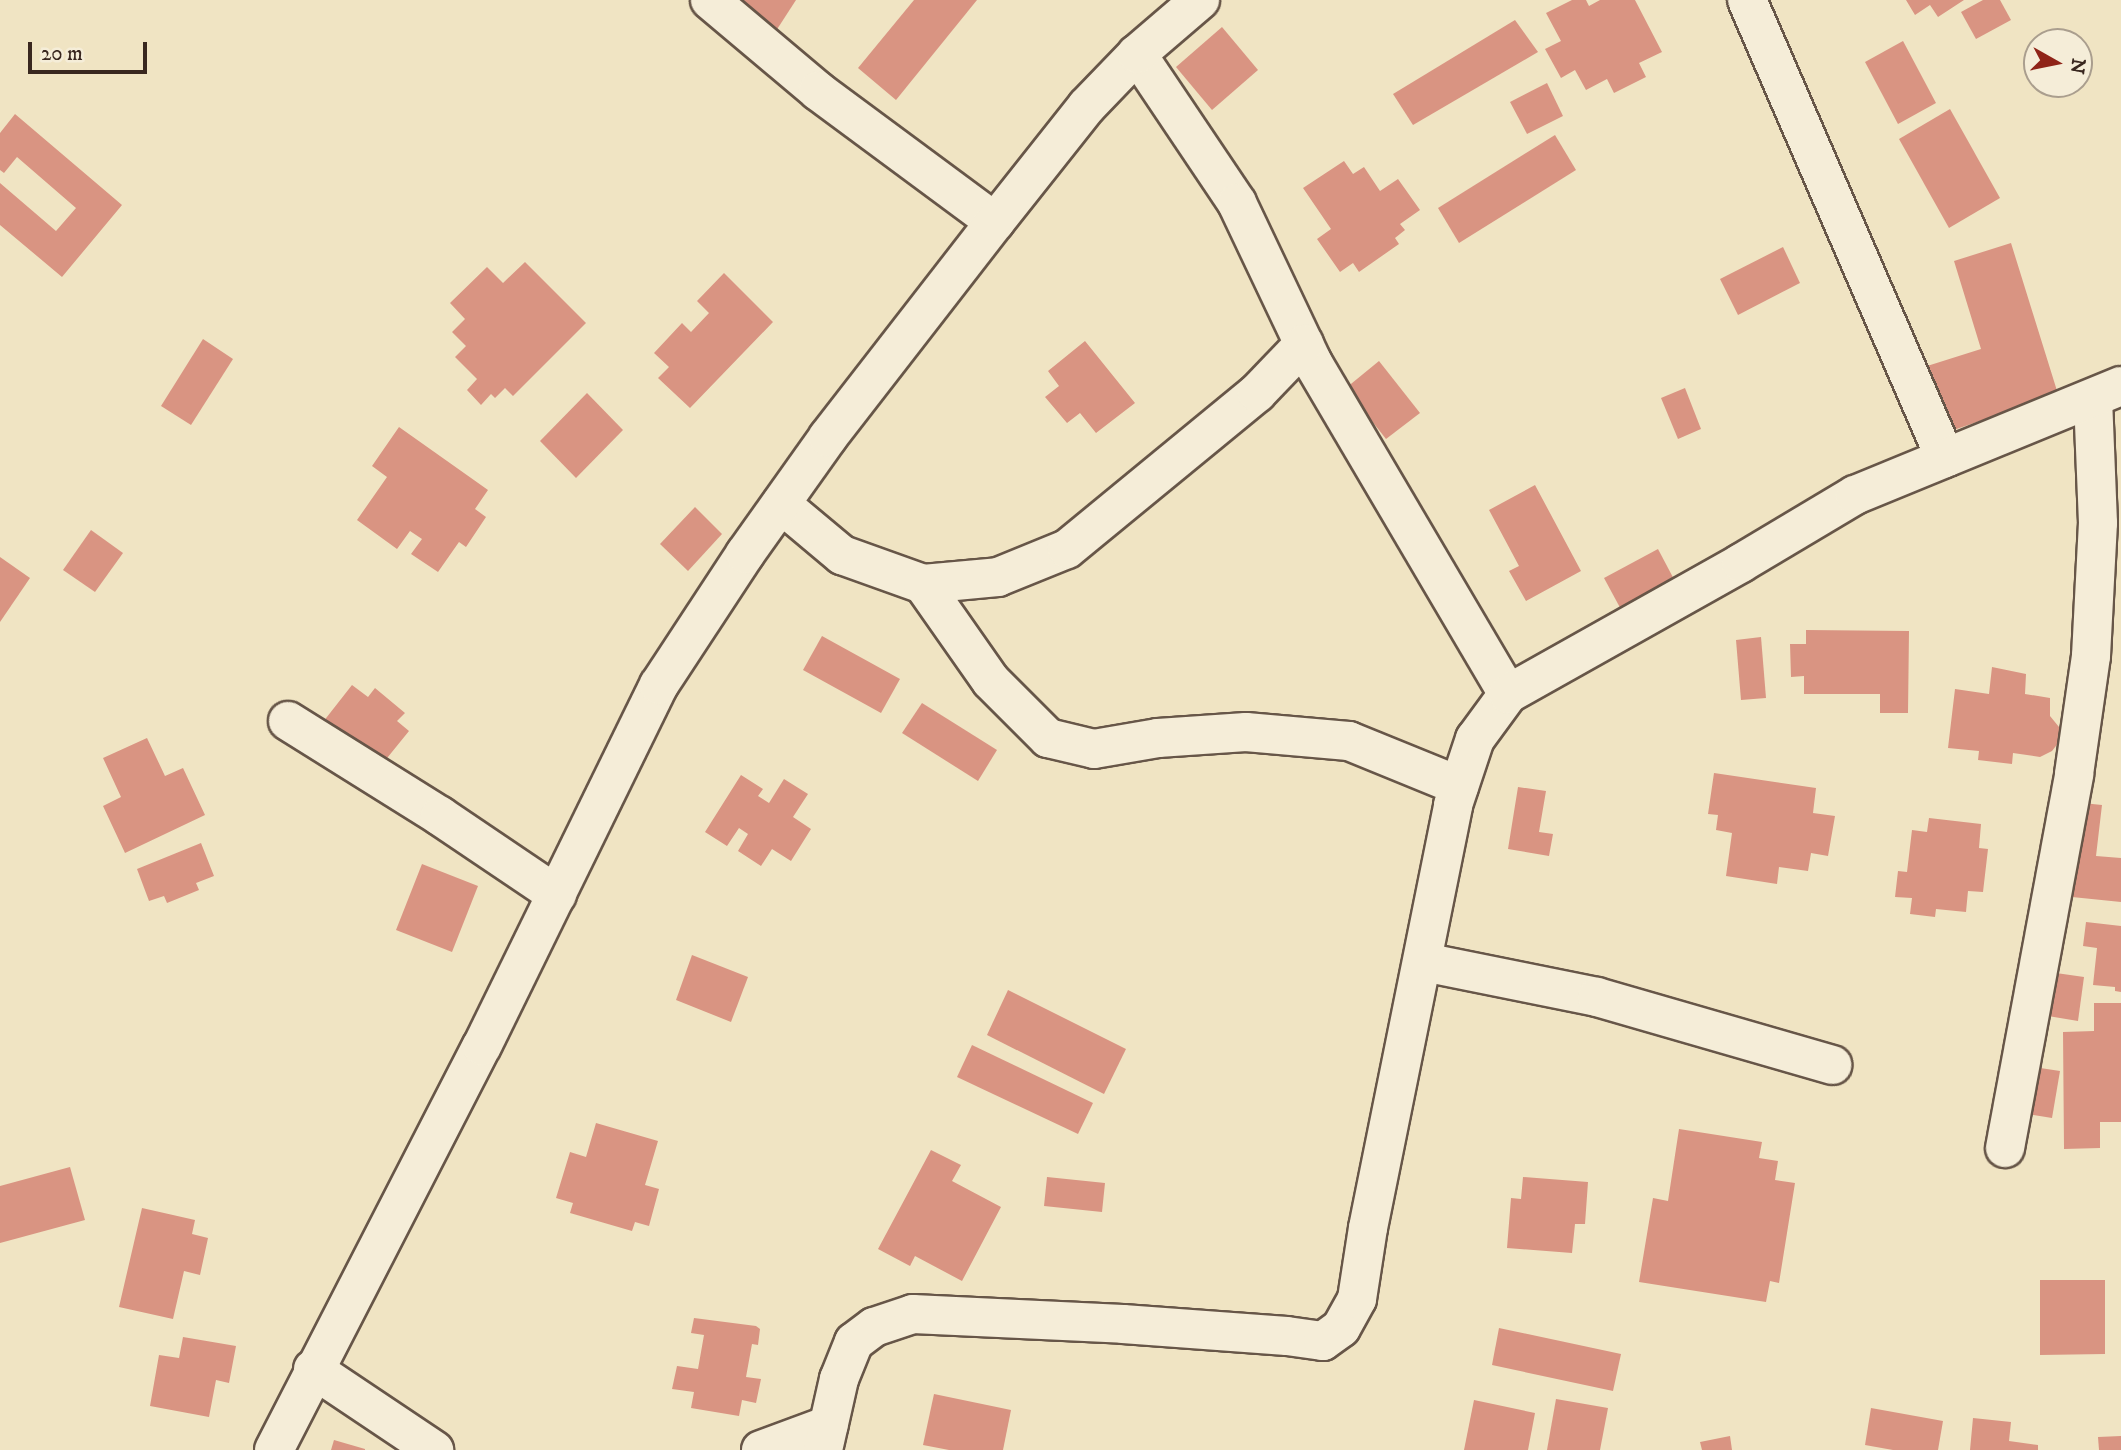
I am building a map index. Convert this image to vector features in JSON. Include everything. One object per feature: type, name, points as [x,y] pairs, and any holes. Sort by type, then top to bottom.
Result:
[{"type":"street","points":[[710,0],[818,91],[995,222]]},
{"type":"street","points":[[274,1450],[313,1369],[476,1058],[659,685],[780,504],[995,222],[1087,106],[1137,54],[1200,0]]},
{"type":"street","points":[[1746,0],[1945,458]]},
{"type":"street","points":[[1137,54],[1237,203],[1304,344],[1508,694]]},
{"type":"street","points":[[780,504],[842,555],[923,584],[998,576],[1067,549],[1257,393],[1304,344]]},
{"type":"street","points":[[761,1450],[826,1437],[839,1379],[854,1342],[874,1327],[913,1314],[1124,1324],[1287,1335],[1323,1341],[1341,1328],[1357,1299],[1368,1228],[1453,805],[1475,739],[1508,694],[1741,564],[1855,495],[2107,393],[2091,656],[2074,774],[2005,1148]]},
{"type":"street","points":[[923,584],[991,681],[1048,738],[1094,749],[1158,738],[1246,732],[1349,741],[1459,786]]},
{"type":"street","points":[[288,721],[440,816],[557,895]]},
{"type":"street","points":[[1423,962],[1597,997],[1832,1065]]},
{"type":"street","points":[[313,1369],[434,1450]]},
{"type":"building","points":[[723,0],[796,0],[774,34]]},
{"type":"building","points":[[914,0],[977,0],[896,100],[858,68]]},
{"type":"building","points":[[1572,0],[1586,0],[1589,6],[1600,0],[1635,0],[1662,52],[1639,63],[1646,77],[1614,93],[1607,79],[1586,90],[1575,70],[1561,78],[1545,49],[1561,41],[1546,13]]},
{"type":"building","points":[[1906,0],[1964,0],[1938,17],[1930,5],[1915,15]]},
{"type":"building","points":[[1983,0],[2000,0],[2011,20],[1976,39],[1961,12]]},
{"type":"building","points":[[1515,20],[1538,52],[1413,125],[1393,94]]},
{"type":"building","points":[[1222,27],[1258,70],[1212,110],[1176,67]]},
{"type":"building","points":[[1903,41],[1936,103],[1898,124],[1865,62]]},
{"type":"building","points":[[1547,83],[1563,116],[1527,134],[1510,102]]},
{"type":"building","points":[[1950,109],[2000,198],[1949,228],[1899,139]]},
{"type":"building","points":[[15,114],[122,205],[62,277],[0,225],[0,183],[56,231],[76,208],[17,157],[4,173],[0,170],[0,133]]},
{"type":"building","points":[[1555,135],[1576,170],[1459,243],[1438,208]]},
{"type":"building","points":[[1344,161],[1353,174],[1364,167],[1380,191],[1398,179],[1420,210],[1400,224],[1405,230],[1395,238],[1399,244],[1359,272],[1353,263],[1340,272],[1317,239],[1331,229],[1303,188]]},
{"type":"building","points":[[2011,243],[2058,394],[1945,433],[1924,367],[1981,349],[1954,261]]},
{"type":"building","points":[[1783,247],[1800,283],[1738,315],[1720,279]]},
{"type":"building","points":[[525,262],[586,323],[513,396],[505,388],[495,398],[491,394],[481,405],[467,390],[477,379],[455,357],[466,346],[452,332],[465,319],[450,303],[487,267],[503,283]]},
{"type":"building","points":[[724,273],[773,322],[690,408],[658,378],[669,367],[654,353],[682,323],[691,332],[709,313],[697,301]]},
{"type":"building","points":[[203,339],[233,359],[191,425],[161,406]]},
{"type":"building","points":[[1085,341],[1135,403],[1096,433],[1080,413],[1067,423],[1045,397],[1059,386],[1048,371]]},
{"type":"building","points":[[1379,361],[1420,413],[1386,439],[1346,388]]},
{"type":"building","points":[[1685,388],[1701,429],[1678,439],[1661,398]]},
{"type":"building","points":[[587,393],[623,430],[576,478],[540,441]]},
{"type":"building","points":[[399,427],[488,490],[475,509],[486,517],[466,547],[459,542],[438,572],[411,554],[422,539],[410,531],[397,549],[357,520],[387,477],[372,466]]},
{"type":"building","points":[[1535,485],[1581,571],[1526,601],[1509,571],[1519,566],[1489,510]]},
{"type":"building","points":[[695,507],[722,534],[688,571],[660,544]]},
{"type":"building","points":[[91,530],[123,553],[95,592],[63,570]]},
{"type":"building","points":[[1658,549],[1677,585],[1624,615],[1604,578]]},
{"type":"building","points":[[0,557],[30,578],[0,622]]},
{"type":"building","points":[[1806,630],[1909,631],[1908,713],[1880,713],[1880,694],[1804,694],[1804,676],[1791,677],[1790,644],[1806,644]]},
{"type":"building","points":[[822,636],[900,679],[881,713],[803,670]]},
{"type":"building","points":[[1761,637],[1766,698],[1741,700],[1736,640]]},
{"type":"building","points":[[1992,667],[2026,674],[2025,694],[2050,698],[2050,716],[2059,727],[2059,742],[2052,751],[2040,757],[2013,753],[2012,764],[1978,760],[1979,751],[1948,748],[1955,689],[1989,694]]},
{"type":"building","points":[[352,685],[368,697],[375,688],[405,713],[397,721],[409,731],[379,768],[323,722]]},
{"type":"building","points":[[922,703],[997,750],[978,781],[902,733]]},
{"type":"building","points":[[147,738],[165,776],[183,768],[205,815],[125,853],[103,806],[121,797],[103,758]]},
{"type":"building","points":[[1714,773],[1816,788],[1813,813],[1835,816],[1828,856],[1811,853],[1808,871],[1779,867],[1777,884],[1726,876],[1732,833],[1716,830],[1718,815],[1708,814]]},
{"type":"building","points":[[741,775],[763,789],[758,796],[769,803],[784,779],[808,794],[793,817],[811,829],[791,861],[772,849],[761,866],[738,851],[748,834],[739,828],[727,846],[705,832]]},
{"type":"building","points":[[1518,787],[1546,791],[1539,832],[1553,834],[1549,856],[1508,849]]},
{"type":"building","points":[[2073,802],[2102,805],[2096,856],[2121,858],[2121,902],[2072,897],[2075,872]]},
{"type":"building","points":[[1929,818],[1981,824],[1979,848],[1988,849],[1983,892],[1968,891],[1966,912],[1936,909],[1935,917],[1910,914],[1912,898],[1895,897],[1898,871],[1907,872],[1912,830],[1927,832]]},
{"type":"building","points":[[201,843],[214,876],[196,883],[199,890],[167,903],[164,896],[149,901],[137,869]]},
{"type":"building","points":[[422,864],[478,886],[452,952],[396,930]]},
{"type":"building","points":[[2086,922],[2121,926],[2121,992],[2115,991],[2115,987],[2093,985],[2097,948],[2083,946]]},
{"type":"building","points":[[692,955],[748,977],[731,1022],[676,1000]]},
{"type":"building","points":[[2049,972],[2084,977],[2078,1021],[2042,1015]]},
{"type":"building","points":[[1008,990],[1126,1049],[1104,1094],[987,1035]]},
{"type":"building","points":[[2094,1003],[2121,1003],[2121,1122],[2100,1122],[2100,1148],[2064,1149],[2063,1032],[2094,1031]]},
{"type":"building","points":[[972,1045],[1093,1103],[1078,1134],[957,1077]]},
{"type":"building","points":[[2028,1066],[2060,1071],[2052,1118],[2021,1113]]},
{"type":"building","points":[[596,1123],[658,1141],[645,1185],[659,1189],[649,1226],[635,1222],[632,1231],[570,1213],[573,1203],[556,1198],[570,1152],[586,1157]]},
{"type":"building","points":[[1679,1129],[1762,1142],[1759,1158],[1778,1161],[1775,1180],[1795,1183],[1779,1283],[1770,1281],[1766,1302],[1639,1282],[1653,1198],[1668,1201]]},
{"type":"building","points":[[931,1150],[961,1165],[952,1181],[1001,1207],[962,1281],[915,1256],[910,1266],[878,1249]]},
{"type":"building","points":[[70,1167],[85,1220],[0,1243],[0,1186]]},
{"type":"building","points":[[1047,1177],[1105,1183],[1102,1212],[1044,1206]]},
{"type":"building","points":[[1523,1177],[1588,1182],[1585,1224],[1575,1224],[1572,1253],[1507,1248],[1511,1198],[1521,1199]]},
{"type":"building","points":[[142,1208],[195,1220],[192,1234],[208,1238],[200,1275],[184,1271],[173,1319],[119,1307]]},
{"type":"building","points":[[2040,1280],[2105,1280],[2105,1354],[2040,1355]]},
{"type":"building","points":[[694,1318],[756,1326],[760,1329],[758,1345],[752,1344],[746,1377],[761,1379],[756,1403],[742,1400],[739,1416],[691,1408],[694,1392],[672,1389],[677,1366],[698,1369],[704,1335],[691,1333]]},
{"type":"building","points":[[1499,1328],[1621,1354],[1613,1391],[1492,1365]]},
{"type":"building","points":[[183,1337],[236,1346],[229,1383],[216,1380],[209,1417],[150,1406],[159,1355],[179,1358]]},
{"type":"building","points":[[934,1394],[1011,1410],[1003,1450],[949,1450],[923,1445]]},
{"type":"building","points":[[1556,1399],[1608,1408],[1600,1450],[1547,1450]]},
{"type":"building","points":[[1474,1400],[1535,1413],[1528,1450],[1464,1450]]},
{"type":"building","points":[[1871,1408],[1943,1421],[1938,1450],[1893,1450],[1865,1445]]},
{"type":"building","points":[[1973,1418],[2011,1422],[2009,1441],[2038,1445],[2038,1450],[1970,1450]]},
{"type":"building","points":[[1730,1436],[1732,1450],[1702,1450],[1700,1442]]},
{"type":"building","points":[[2121,1436],[2121,1450],[2099,1450],[2098,1437]]},
{"type":"building","points":[[334,1440],[365,1449],[365,1450],[331,1450]]}]
